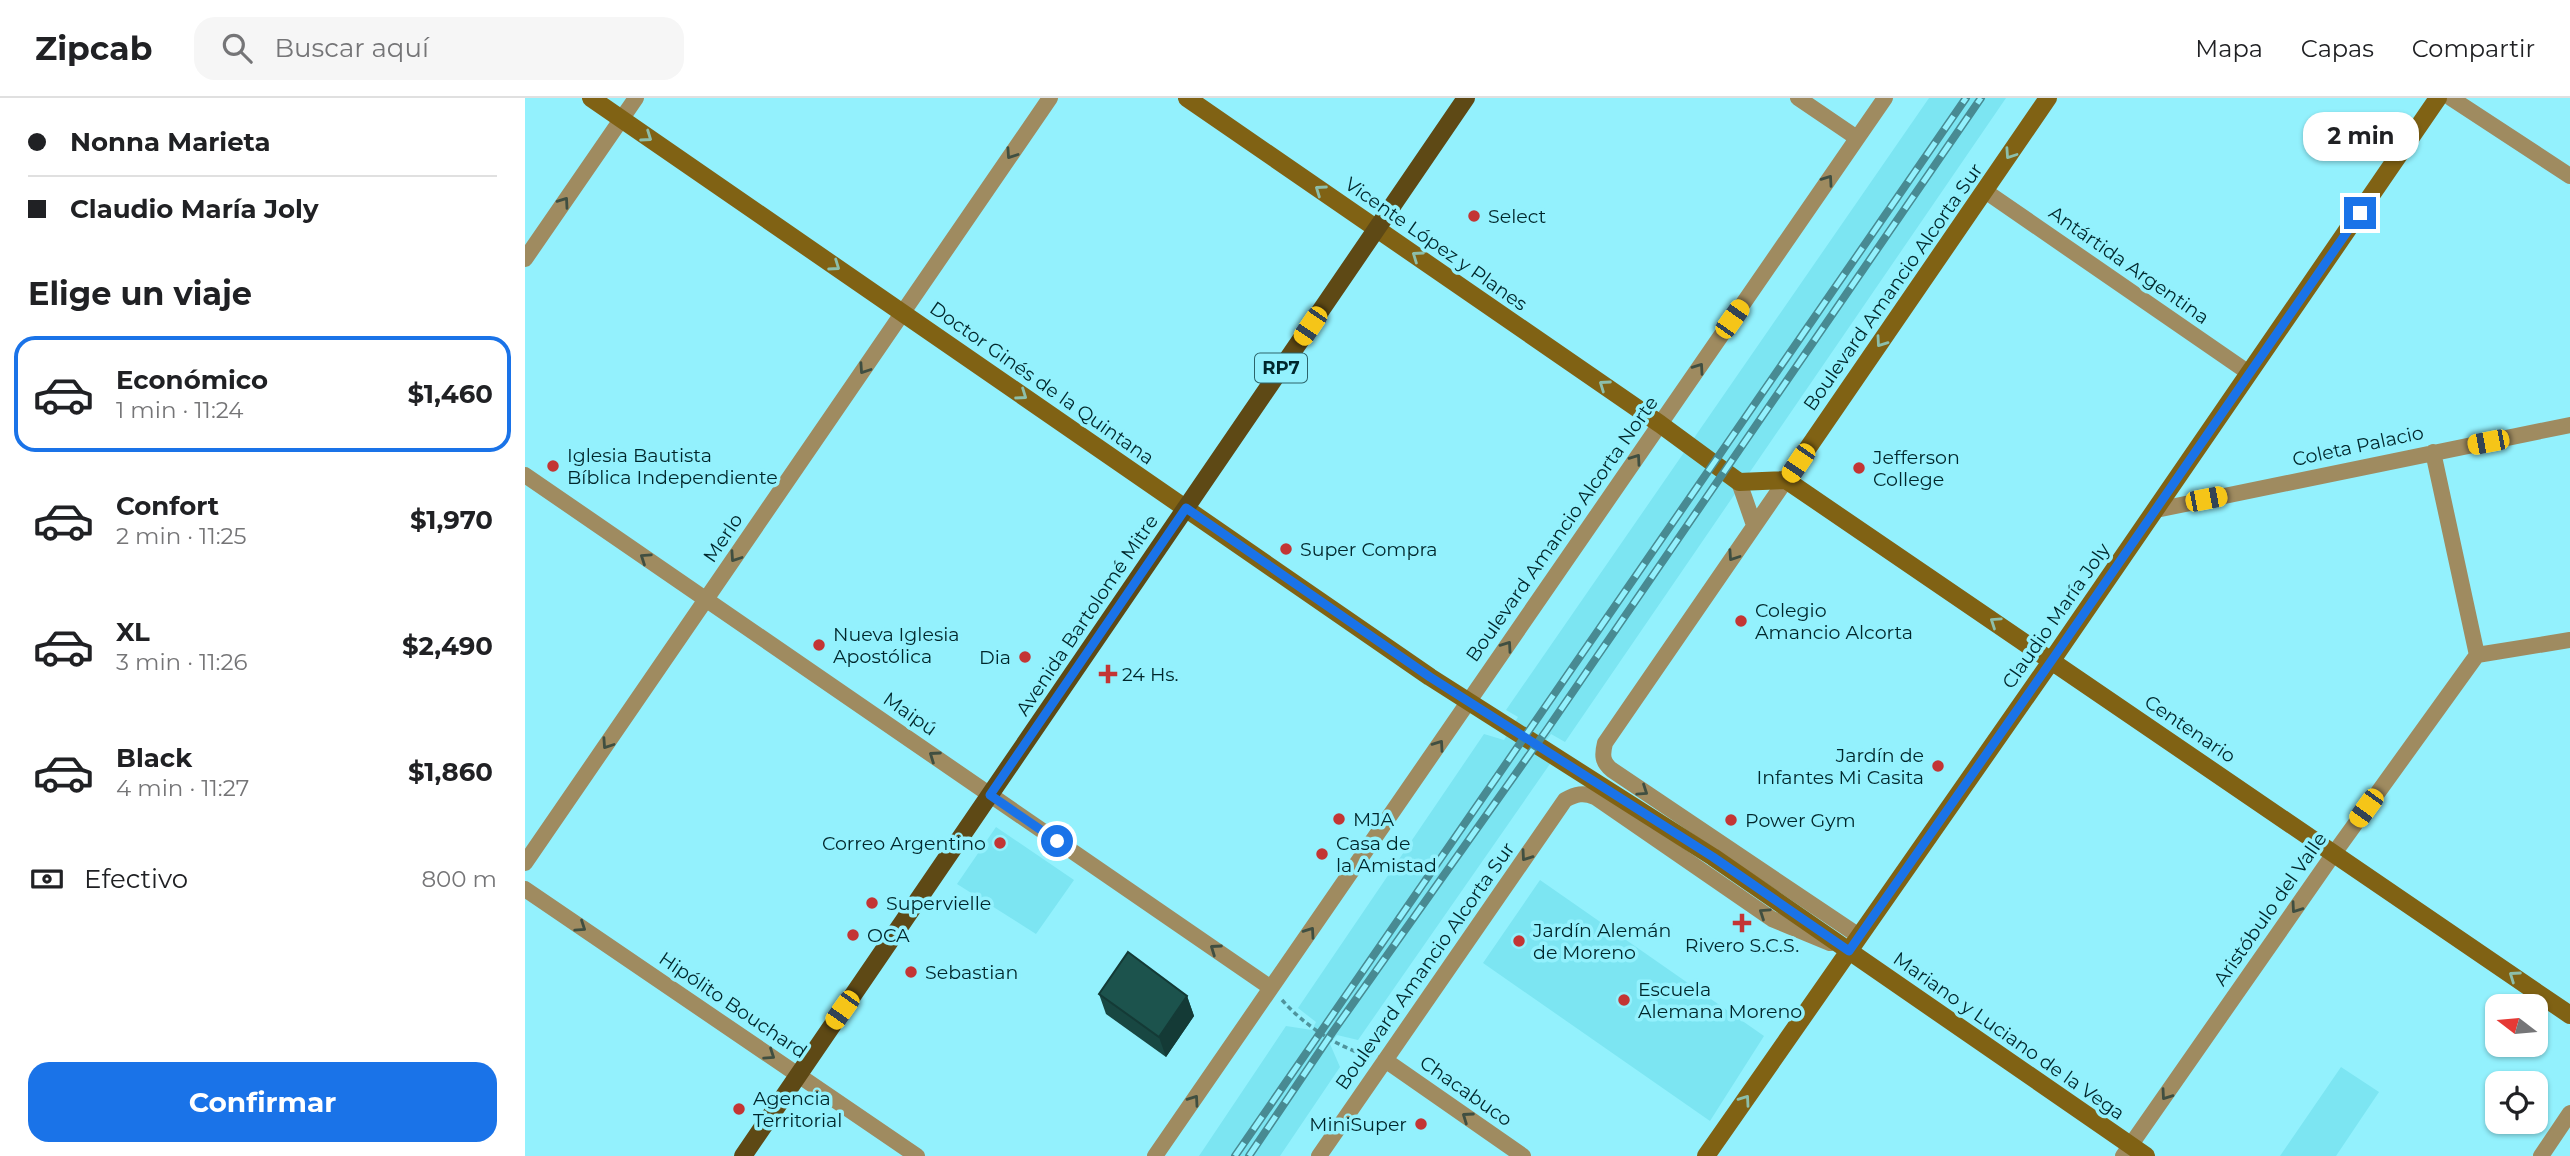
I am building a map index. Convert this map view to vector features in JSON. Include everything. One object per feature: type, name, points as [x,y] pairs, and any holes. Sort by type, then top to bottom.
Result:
[{"type":"main road","name":"Avenida Bartolomé Mitre","points":[[743,1156],[1466,98]]},
{"type":"street","name":"Doctor Ginés de la Quintana","points":[[591,98],[1468,702],[1582,774]]},
{"type":"street","points":[[525,259],[636,98]]},
{"type":"street","name":"Merlo","points":[[525,863],[1050,98]]},
{"type":"street","name":"Vicente López y Planes","points":[[1187,98],[1660,424],[1739,482]]},
{"type":"street","points":[[1798,98],[1857,138]]},
{"type":"street","name":"Boulevard Amancio Alcorta Norte","points":[[1155,1156],[1885,98]]},
{"type":"street","name":"Boulevard Amancio Alcorta Sur","points":[[1605,743],[2048,98]]},
{"type":"street","name":"Claudio María Joly","points":[[1706,1156],[2052,660],[2438,98]]},
{"type":"street","points":[[2451,98],[2570,176]]},
{"type":"street","name":"Antártida Argentina","points":[[1985,191],[2249,373]]},
{"type":"street","name":"Coleta Palacio","points":[[2155,510],[2570,425]]},
{"type":"street","points":[[2433,452],[2477,654],[2570,640]]},
{"type":"street","name":"Maipú","points":[[525,475],[1271,988]]},
{"type":"street","points":[[1754,524],[1739,482],[1786,480]]},
{"type":"street","name":"Centenario","points":[[1786,480],[2335,852],[2570,1015]]},
{"type":"street","name":"Aristóbulo del Valle","points":[[2127,1151],[2477,654]]},
{"type":"street","name":"Mariano y Luciano de la Vega","points":[[1605,743],[1602,754],[1605,764],[1612,770],[1854,944],[2127,1151],[2146,1156]]},
{"type":"street","name":"Mariano y Luciano de la Vega","points":[[1582,774],[1854,944]]},
{"type":"street","name":"Mariano y Luciano de la Vega","points":[[1565,800],[1584,793],[1595,797],[1772,919],[1854,944]]},
{"type":"street","name":"Boulevard Amancio Alcorta Sur","points":[[1319,1156],[1565,800]]},
{"type":"street","name":"Hipólito Bouchard","points":[[525,889],[918,1156]]},
{"type":"street","name":"Chacabuco","points":[[1385,1060],[1523,1156]]},
{"type":"street","points":[[2541,1156],[2570,1113]]},
{"type":"path","points":[[1271,988],[1297,1017],[1350,1050],[1385,1060]]},
{"type":"shaded area","points":[[1929,98],[2006,98],[1565,742],[1551,734],[1537,753],[1552,761],[1358,1040],[1337,1035],[1330,1044],[1340,1067],[1280,1156],[1199,1156],[1286,1026],[1312,1030],[1316,1022],[1298,1008],[1484,734],[1504,740],[1518,717],[1506,710]]},
{"type":"shaded area","points":[[996,827],[1074,880],[1036,934],[957,884]]},
{"type":"shaded area","name":"Escuela Alemana Moreno","points":[[1540,880],[1764,1036],[1710,1121],[1483,963]]},
{"type":"shaded area","points":[[2341,1067],[2379,1092],[2336,1156],[2280,1156]]},
{"type":"building","points":[[1128,952],[1187,996],[1159,1037],[1099,994]]},
{"type":"railway","points":[[1235,1156],[1966,98]]},
{"type":"railway","points":[[1249,1156],[1332,1033],[1546,731],[1981,98]]},
{"type":"place","name":"Select","points":[[1474,216]]},
{"type":"place","name":"Iglesia Bautista Bíblica Independiente","points":[[553,466]]},
{"type":"place","name":"Jefferson College","points":[[1859,468]]},
{"type":"place","name":"Super Compra","points":[[1286,549]]},
{"type":"place","name":"Colegio Amancio Alcorta","points":[[1741,621]]},
{"type":"place","name":"Nueva Iglesia Apostólica","points":[[819,645]]},
{"type":"place","name":"Dia","points":[[1025,657]]},
{"type":"place","name":"24 Hs.","points":[[1108,674]]},
{"type":"place","name":"Jardín de Infantes Mi Casita","points":[[1938,766]]},
{"type":"place","name":"MJA","points":[[1339,819]]},
{"type":"place","name":"Power Gym","points":[[1731,820]]},
{"type":"place","name":"Correo Argentino","points":[[1000,843]]},
{"type":"place","name":"Casa de la Amistad","points":[[1322,854]]},
{"type":"place","name":"Supervielle","points":[[872,903]]},
{"type":"place","name":"Rivero S.C.S.","points":[[1742,923]]},
{"type":"place","name":"OCA","points":[[853,935]]},
{"type":"place","name":"Jardín Alemán de Moreno","points":[[1519,941]]},
{"type":"place","name":"Sebastian","points":[[911,972]]},
{"type":"place","name":"Escuela Alemana Moreno","points":[[1624,1000]]},
{"type":"place","name":"Agencia Territorial","points":[[739,1109]]},
{"type":"place","name":"MiniSuper","points":[[1421,1124]]},
{"type":"route","points":[[1057,841],[990,795],[1186,508],[1430,677],[1713,857],[1849,951],[2360,213]]}]
